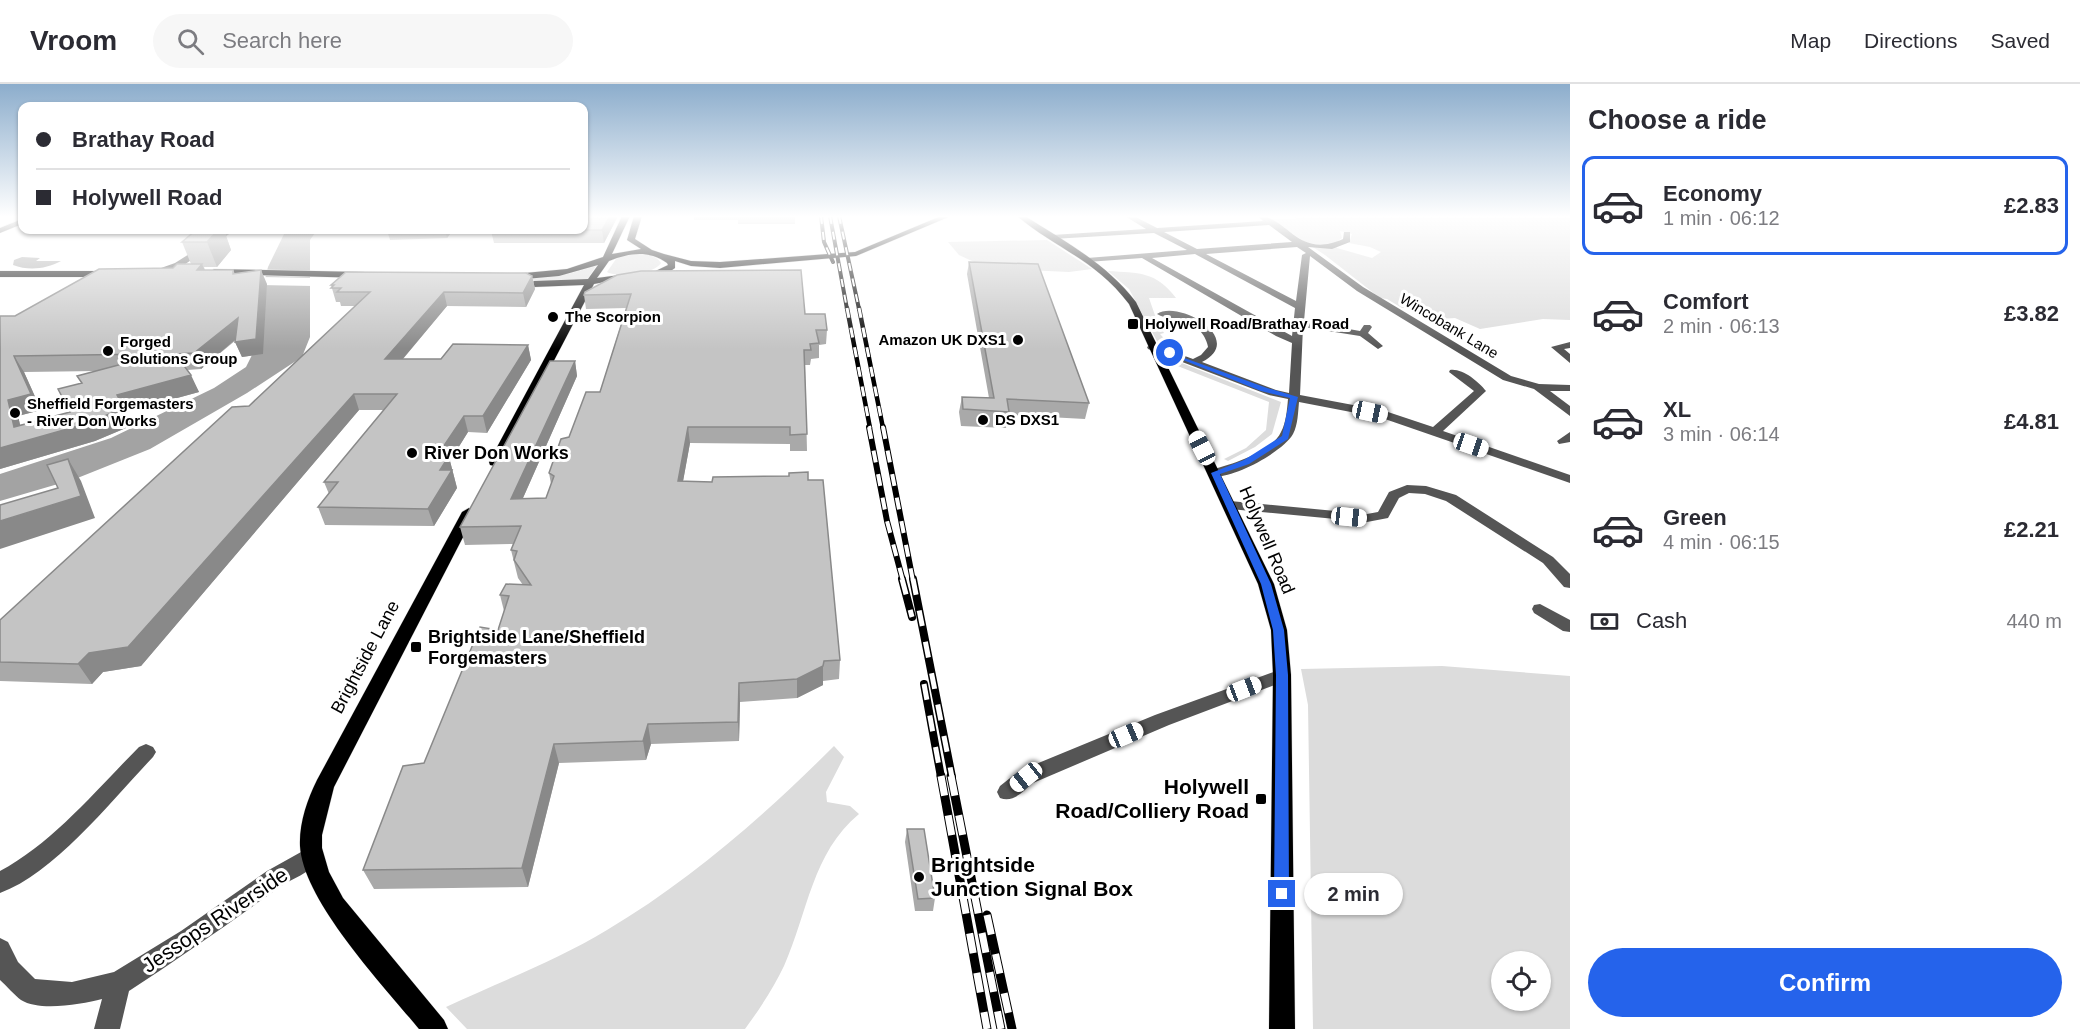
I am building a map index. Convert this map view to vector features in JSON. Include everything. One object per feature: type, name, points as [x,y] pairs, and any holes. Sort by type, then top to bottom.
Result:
[{"type":"main road","points":[[602,260],[561,272],[502,281],[590,282],[640,276]]},
{"type":"main road","points":[[486,479],[583,299],[583,293],[605,260]]},
{"type":"main road","points":[[666,270],[672,264],[669,260]]},
{"type":"main road","points":[[681,260],[720,265],[788,261]]},
{"type":"main road","points":[[597,272],[614,276],[686,274],[796,260]]},
{"type":"main road","name":"Holywell Road","points":[[1087,260],[1116,280],[1133,304],[1230,505],[1266,584],[1274,608],[1279,630],[1282,675],[1282,1029]]},
{"type":"main road","points":[[583,299],[609,286],[666,270],[728,268]]},
{"type":"main road","points":[[338,278],[256,272],[208,276],[243,279],[374,279]]},
{"type":"main road","points":[[0,274],[117,277],[0,280]]},
{"type":"main road","points":[[140,277],[180,274]]},
{"type":"main road","points":[[140,277],[161,279]]},
{"type":"main road","name":"Brightside Lane","points":[[435,1029],[342,916],[322,884],[310,857],[312,829],[324,786],[475,500]]},
{"type":"street","points":[[140,277],[184,260]]},
{"type":"street","points":[[1151,260],[1280,334],[1297,341]]},
{"type":"street","points":[[1209,260],[1301,307]]},
{"type":"street","points":[[1215,473],[1246,462],[1286,437],[1294,397],[1306,260]]},
{"type":"street","name":"Wincobank Lane","points":[[1323,260],[1390,309],[1507,378],[1538,387]]},
{"type":"street","points":[[1162,314],[1191,318],[1213,342],[1214,349],[1211,354],[1195,362]]},
{"type":"street","points":[[1299,323],[1366,330],[1378,346]]},
{"type":"street","points":[[1570,345],[1556,347],[1570,360]]},
{"type":"street","points":[[1152,347],[1273,393],[1385,415],[1570,479]]},
{"type":"street","points":[[1435,432],[1479,391],[1476,386],[1454,372]]},
{"type":"street","points":[[1538,387],[1570,388]]},
{"type":"street","points":[[1538,387],[1570,412]]},
{"type":"street","points":[[1230,505],[1367,518],[1383,515],[1394,495],[1407,489],[1426,490],[1451,498],[1494,524],[1548,560],[1570,583]]},
{"type":"street","points":[[1540,609],[1565,629]]},
{"type":"street","points":[[1007,792],[1026,777],[1162,720],[1282,675]]},
{"type":"street","points":[[0,883],[29,867],[50,849],[146,752]]},
{"type":"street","name":"Jessops Riverside","points":[[0,950],[9,971],[30,992],[72,994],[119,983],[189,939],[275,878],[310,857]]},
{"type":"street","points":[[107,1029],[119,983]]},
{"type":"shaded area","points":[[14,260],[61,261],[37,268],[13,265]]},
{"type":"shaded area","points":[[271,260],[310,260],[310,337],[302,357],[247,393],[150,449],[75,479],[0,501],[0,474],[111,438],[214,388],[246,367],[258,343],[259,303]]},
{"type":"shaded area","points":[[615,260],[658,260],[661,263],[652,270],[637,274],[621,275],[607,272]]},
{"type":"shaded area","points":[[970,260],[1078,260],[1092,269],[1069,272],[987,268]]},
{"type":"shaded area","points":[[1332,260],[1570,260],[1570,320],[1543,319],[1480,329],[1455,318],[1440,319],[1422,308],[1402,308],[1387,299],[1380,298]]},
{"type":"shaded area","points":[[596,266],[587,280],[526,281],[527,279],[568,274]]},
{"type":"shaded area","points":[[1108,271],[1146,275],[1169,289],[1176,298],[1149,298],[1158,324],[1164,333],[1160,334],[1171,346],[1158,343],[1129,289]]},
{"type":"shaded area","points":[[1174,360],[1281,402],[1272,434],[1255,447],[1228,461],[1224,459],[1246,448],[1266,430],[1269,402],[1170,363]]},
{"type":"shaded area","points":[[1442,666],[1570,676],[1570,1029],[1313,1029],[1308,705],[1301,669]]},
{"type":"shaded area","points":[[834,746],[844,757],[826,792],[827,802],[850,806],[859,814],[843,830],[821,865],[784,966],[745,1029],[467,1029],[446,1007],[568,952],[638,911],[726,845]]},
{"type":"pier","points":[[262,277],[313,278],[313,286],[260,285]]},
{"type":"building","name":"Amazon UK DXS1","points":[[969,262],[1038,264],[1089,403],[1007,399],[1009,412],[963,409],[962,397],[994,398]]},
{"type":"building","name":"Forged Solutions Group","points":[[177,264],[202,264],[197,270],[233,270],[233,274],[261,270],[256,339],[235,342],[238,318],[194,353],[175,354],[191,375],[117,395],[124,408],[85,424],[0,448],[0,316],[15,316],[99,269],[173,268]],"holes":[[[149,354],[149,357],[77,376],[82,383],[58,389],[70,412],[14,427],[8,400],[31,394],[14,356]]]},
{"type":"building","name":"River Don Works","points":[[801,270],[805,314],[825,314],[827,330],[816,330],[819,343],[810,344],[811,350],[804,350],[807,434],[790,435],[790,427],[688,427],[678,481],[712,482],[713,477],[789,476],[789,473],[808,472],[808,480],[823,480],[840,660],[824,661],[823,666],[797,679],[739,683],[738,722],[648,724],[643,741],[554,744],[522,868],[363,870],[403,766],[424,763],[480,627],[498,630],[509,596],[500,595],[506,584],[531,585],[514,560],[517,551],[511,550],[521,526],[460,527],[550,361],[575,361],[511,499],[546,498],[554,476],[549,473],[561,439],[569,437],[586,392],[600,392],[631,294],[584,295],[585,292],[617,275],[641,271]]},
{"type":"building","points":[[346,272],[526,273],[532,276],[523,293],[444,292],[385,359],[441,359],[453,344],[528,345],[483,416],[464,416],[437,456],[449,456],[440,470],[452,470],[428,509],[318,507],[338,482],[324,482],[397,394],[354,394],[128,647],[89,653],[78,664],[0,662],[0,620],[232,407],[249,406],[370,292],[337,292],[341,288],[331,288],[334,285],[331,285]]},
{"type":"building","points":[[68,459],[81,496],[0,521],[0,505],[58,488],[47,465]]},
{"type":"building","points":[[907,829],[924,829],[935,898],[918,899]]},
{"type":"railway","points":[[838,260],[847,309]]},
{"type":"railway","points":[[848,260],[859,309]]},
{"type":"railway","points":[[847,308],[870,428]]},
{"type":"railway","points":[[859,308],[883,428]]},
{"type":"railway","points":[[869,427],[887,521],[903,581]]},
{"type":"railway","points":[[883,427],[913,581]]},
{"type":"railway","points":[[902,579],[912,617]]},
{"type":"railway","points":[[913,579],[952,777]]},
{"type":"railway","points":[[924,684],[941,777]]},
{"type":"railway","points":[[941,776],[987,1029]]},
{"type":"railway","points":[[951,776],[1001,1029]]},
{"type":"railway","points":[[987,915],[1012,1029]]},
{"type":"place","name":"The Scorpion","points":[[553,317]]},
{"type":"place","name":"Holywell Road/Brathay Road","points":[[1133,324]]},
{"type":"place","name":"Amazon UK DXS1","points":[[1018,340]]},
{"type":"place","name":"Forged Solutions Group","points":[[108,351]]},
{"type":"place","name":"Sheffield Forgemasters - River Don Works","points":[[15,413]]},
{"type":"place","name":"DS DXS1","points":[[983,420]]},
{"type":"place","name":"River Don Works","points":[[412,453]]},
{"type":"place","name":"Brightside Lane/Sheffield Forgemasters","points":[[416,647]]},
{"type":"place","name":"Holywell Road/Colliery Road","points":[[1261,799]]},
{"type":"place","name":"Brightside Junction Signal Box","points":[[919,877]]},
{"type":"route","points":[[1170,353],[1264,390],[1294,397],[1286,437],[1246,462],[1215,473],[1266,584],[1279,630],[1282,675],[1282,894]]}]
